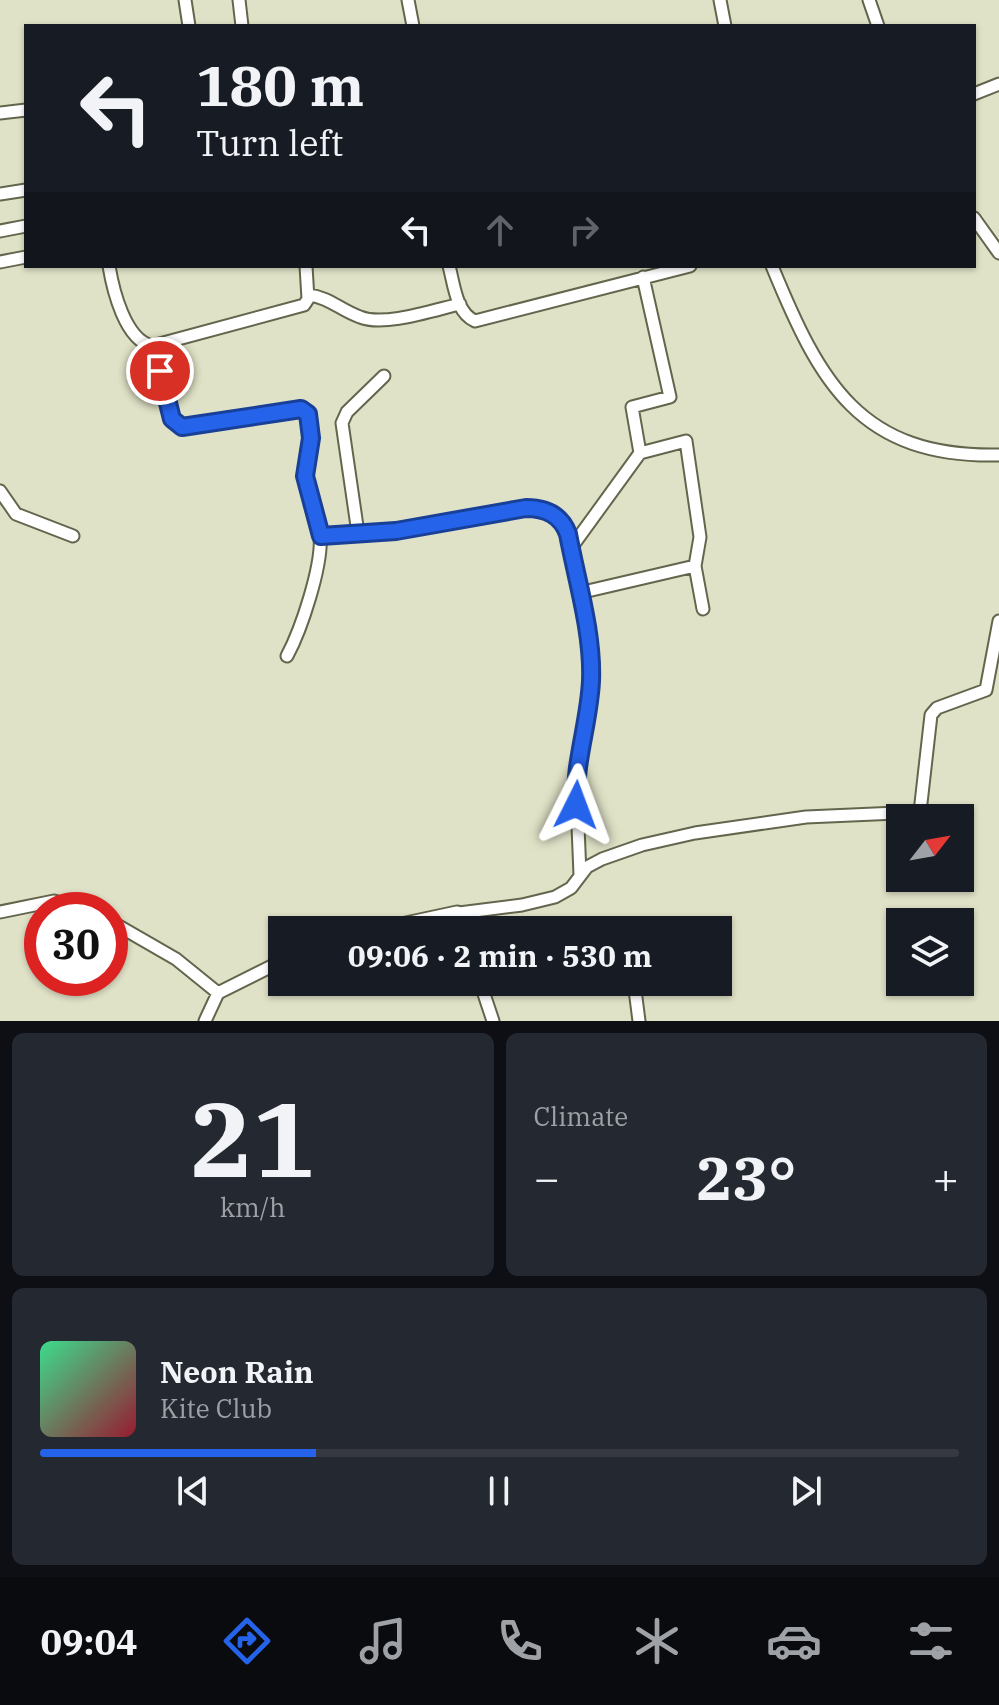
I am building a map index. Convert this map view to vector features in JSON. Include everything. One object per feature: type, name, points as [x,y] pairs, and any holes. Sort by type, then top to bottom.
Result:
[{"type":"street","points":[[185,0],[189,24]]},
{"type":"street","points":[[239,0],[242,24]]},
{"type":"street","points":[[408,0],[413,24]]},
{"type":"street","points":[[720,0],[725,24]]},
{"type":"street","points":[[869,0],[877,24]]},
{"type":"street","points":[[976,93],[999,84]]},
{"type":"street","points":[[0,113],[24,110]]},
{"type":"street","points":[[0,194],[24,190]]},
{"type":"street","points":[[976,221],[999,253]]},
{"type":"street","points":[[0,231],[24,226]]},
{"type":"street","points":[[0,262],[24,257]]},
{"type":"street","points":[[110,268],[128,324],[145,345],[154,346],[304,305],[308,295],[306,268]]},
{"type":"street","points":[[450,268],[467,317],[485,320],[681,268]]},
{"type":"street","points":[[773,268],[818,362],[863,419],[891,435],[934,451],[967,456],[999,455]]},
{"type":"street","points":[[640,453],[632,407],[670,397],[643,277]]},
{"type":"street","points":[[308,295],[324,297],[359,317],[375,320],[460,304]]},
{"type":"street","points":[[154,346],[176,425],[182,427],[301,409],[308,414],[311,438],[305,476],[321,536],[300,629],[287,656]]},
{"type":"street","points":[[358,533],[342,423],[347,412],[384,376]]},
{"type":"street","points":[[571,548],[640,453],[686,441],[700,537],[695,566],[703,609]]},
{"type":"street","points":[[0,491],[16,514],[73,536]]},
{"type":"street","points":[[321,536],[396,531],[538,508],[554,514],[565,526],[579,593],[591,679],[576,777],[580,875]]},
{"type":"street","points":[[579,593],[695,566]]},
{"type":"street","points":[[444,916],[536,903],[568,890],[590,865],[615,854],[695,833],[806,817],[920,812],[931,715],[937,708],[986,690],[999,621]]},
{"type":"street","points":[[0,912],[24,907]]},
{"type":"street","points":[[128,930],[143,937],[218,993]]},
{"type":"street","points":[[205,1021],[218,993],[268,968]]},
{"type":"street","points":[[485,996],[493,1021]]},
{"type":"street","points":[[636,996],[639,1021]]},
{"type":"route","points":[[160,371],[172,419],[182,427],[301,409],[308,414],[311,438],[305,476],[321,536],[396,531],[526,508],[546,510],[560,520],[568,534],[586,629],[591,679],[576,777],[576,805]]}]
